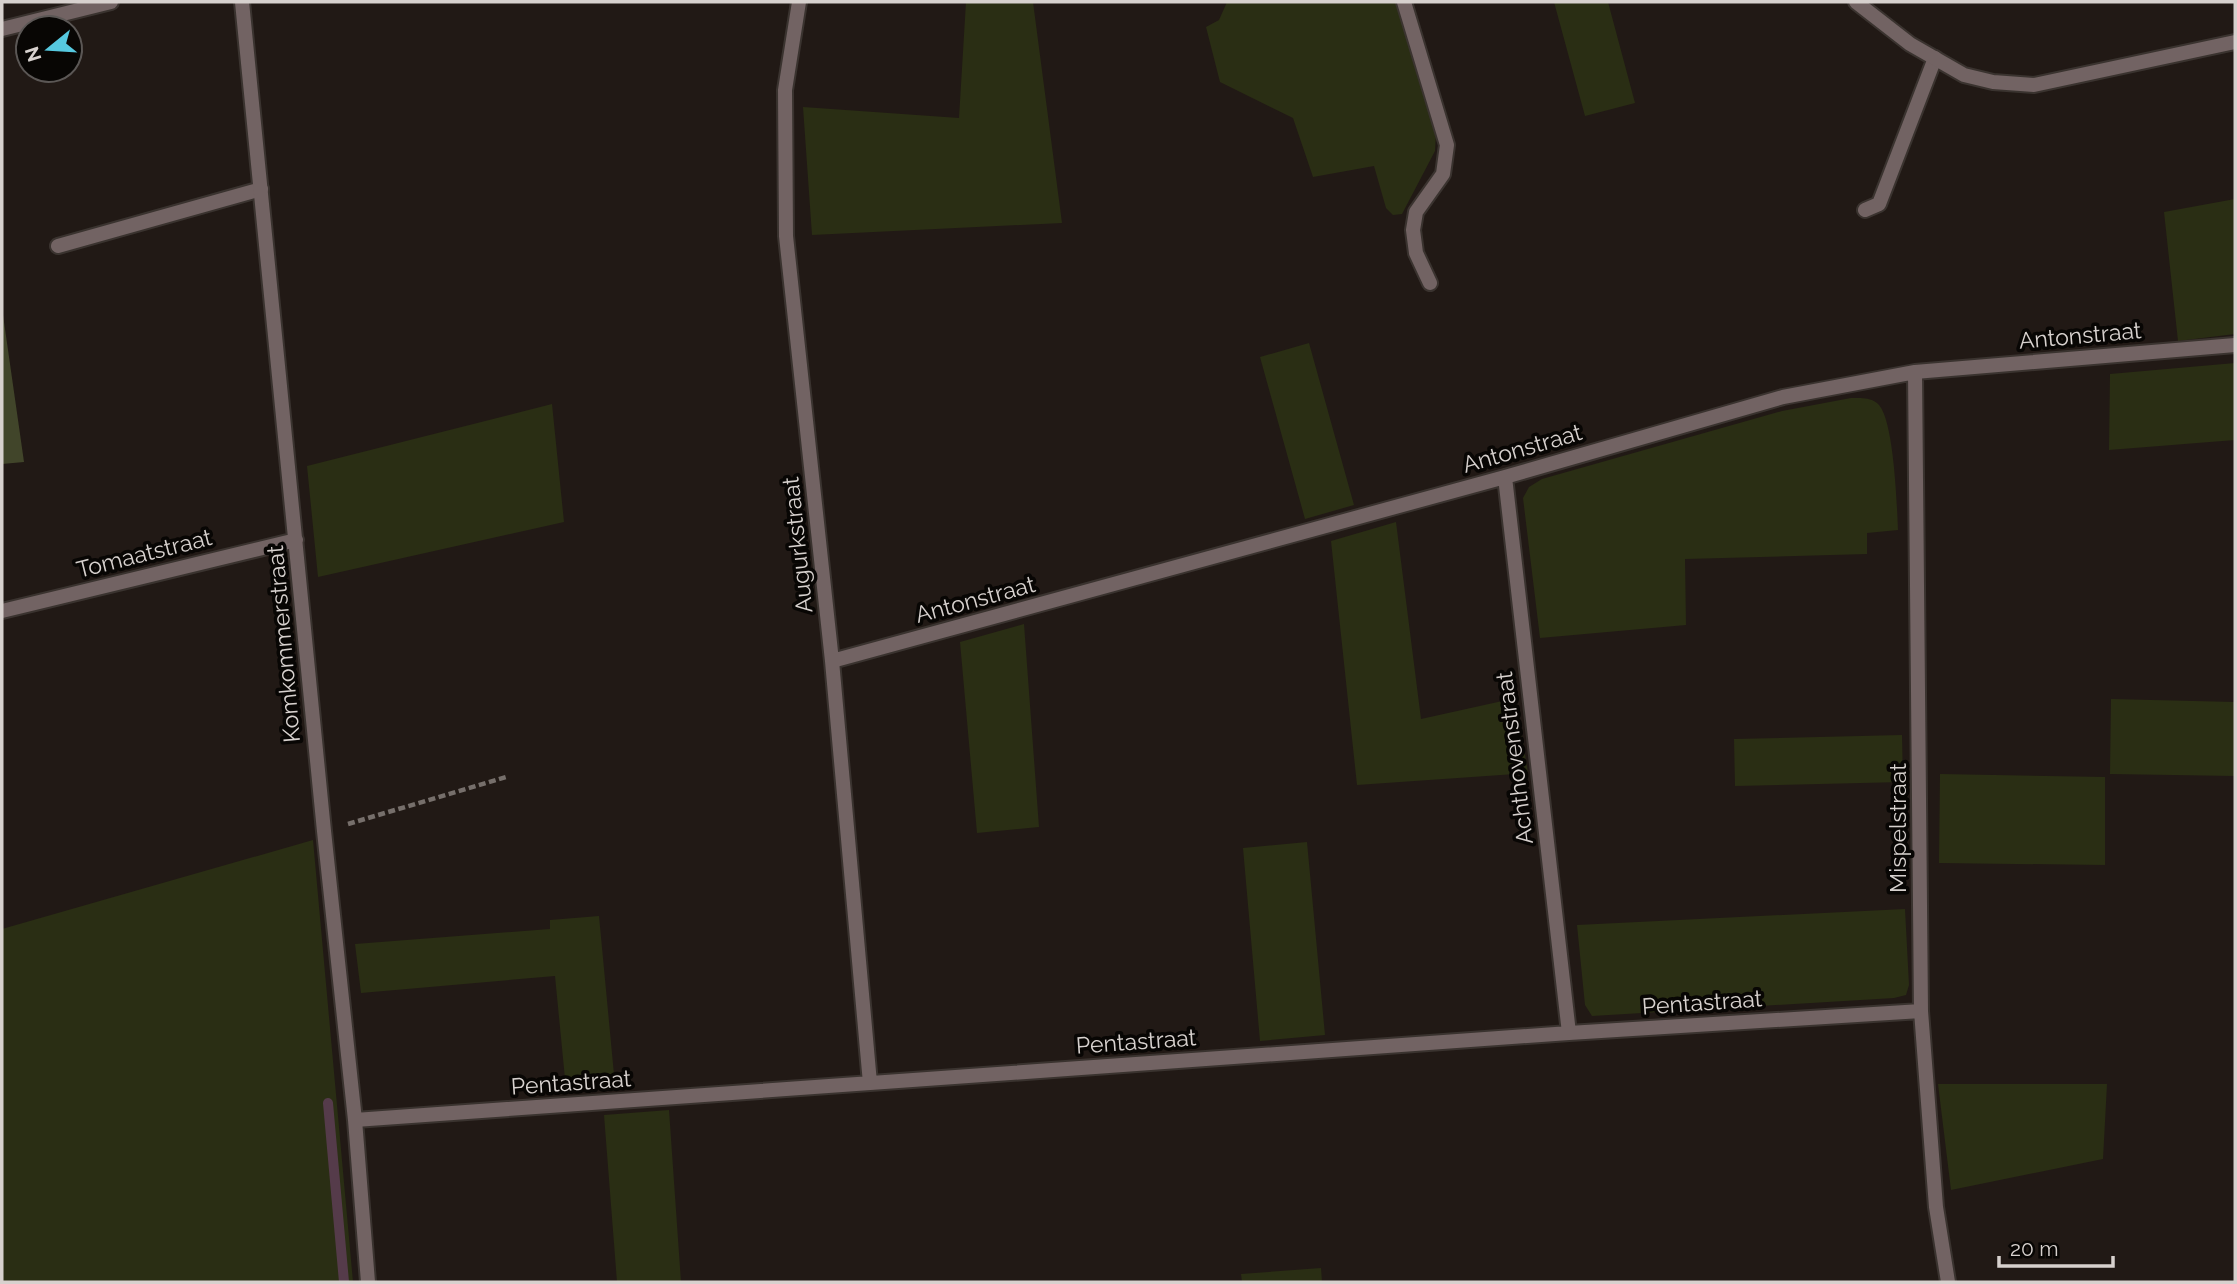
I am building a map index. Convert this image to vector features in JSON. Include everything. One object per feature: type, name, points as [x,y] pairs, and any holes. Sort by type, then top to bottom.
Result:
[{"type":"street","points":[[2,29],[111,2]]},
{"type":"street","name":"Komkommerstraat","points":[[242,2],[355,1120],[368,1282]]},
{"type":"street","name":"Augurkstraat","points":[[799,2],[785,90],[786,236],[832,661],[870,1083]]},
{"type":"street","points":[[1404,2],[1447,145],[1443,174],[1416,212],[1413,230],[1416,253],[1430,283]]},
{"type":"street","points":[[1856,2],[1910,44],[1965,75],[1993,82],[2034,85],[2235,42]]},
{"type":"street","points":[[1865,210],[1879,204],[1935,58]]},
{"type":"street","points":[[58,246],[261,189]]},
{"type":"street","name":"Antonstraat","points":[[832,661],[1505,477],[1783,397],[1914,372],[2235,345]]},
{"type":"street","name":"Mispelstraat","points":[[1914,372],[1922,1011],[1936,1207],[1948,1282]]},
{"type":"street","name":"Achthovenstraat","points":[[1505,477],[1569,1033]]},
{"type":"street","name":"Tomaatstraat","points":[[2,611],[296,540]]},
{"type":"street","name":"Pentastraat","points":[[355,1120],[1569,1033],[1922,1011]]},
{"type":"path","points":[[324,831],[506,777]]},
{"type":"green space","points":[[966,2],[1033,2],[1062,223],[812,235],[803,107],[959,118]]},
{"type":"green space","points":[[1227,2],[1396,2],[1436,133],[1435,151],[1402,214],[1393,215],[1386,208],[1374,166],[1313,177],[1293,118],[1220,82],[1206,27],[1219,20]]},
{"type":"green space","points":[[1554,2],[1608,2],[1635,103],[1585,116]]},
{"type":"green space","points":[[2235,199],[2235,334],[2178,341],[2164,212]]},
{"type":"green space","points":[[2,308],[24,462],[2,464]]},
{"type":"green space","points":[[1309,343],[1354,505],[1305,519],[1260,357]]},
{"type":"green space","points":[[2235,363],[2235,440],[2109,450],[2110,374]]},
{"type":"green space","points":[[1851,398],[1871,400],[1883,411],[1894,462],[1898,530],[1867,533],[1867,554],[1685,559],[1686,625],[1540,638],[1523,498],[1529,487],[1542,479],[1782,411]]},
{"type":"green space","points":[[552,404],[564,522],[318,577],[307,466]]},
{"type":"green space","points":[[1396,522],[1421,719],[1516,698],[1528,773],[1357,785],[1331,541]]},
{"type":"green space","points":[[1024,624],[1039,827],[977,833],[960,642]]},
{"type":"green space","points":[[2111,699],[2235,702],[2235,776],[2110,774]]},
{"type":"green space","points":[[1902,735],[1903,782],[1735,786],[1734,739]]},
{"type":"green space","points":[[1940,774],[2105,777],[2105,865],[1939,863]]},
{"type":"green space","points":[[313,840],[353,1282],[2,1282],[2,929]]},
{"type":"green space","points":[[1307,842],[1325,1035],[1260,1041],[1243,848]]},
{"type":"green space","points":[[1905,909],[1909,985],[1906,995],[1894,998],[1592,1016],[1585,1005],[1577,925]]},
{"type":"green space","points":[[599,916],[615,1085],[566,1089],[555,976],[361,993],[355,944],[550,929],[550,920]]},
{"type":"green space","points":[[1938,1084],[2107,1084],[2103,1159],[1951,1190]]},
{"type":"green space","points":[[669,1110],[681,1282],[617,1282],[604,1115]]},
{"type":"green space","points":[[1321,1268],[1322,1282],[1242,1282],[1241,1274]]},
{"type":"waterway","points":[[328,1103],[344,1282]]}]
